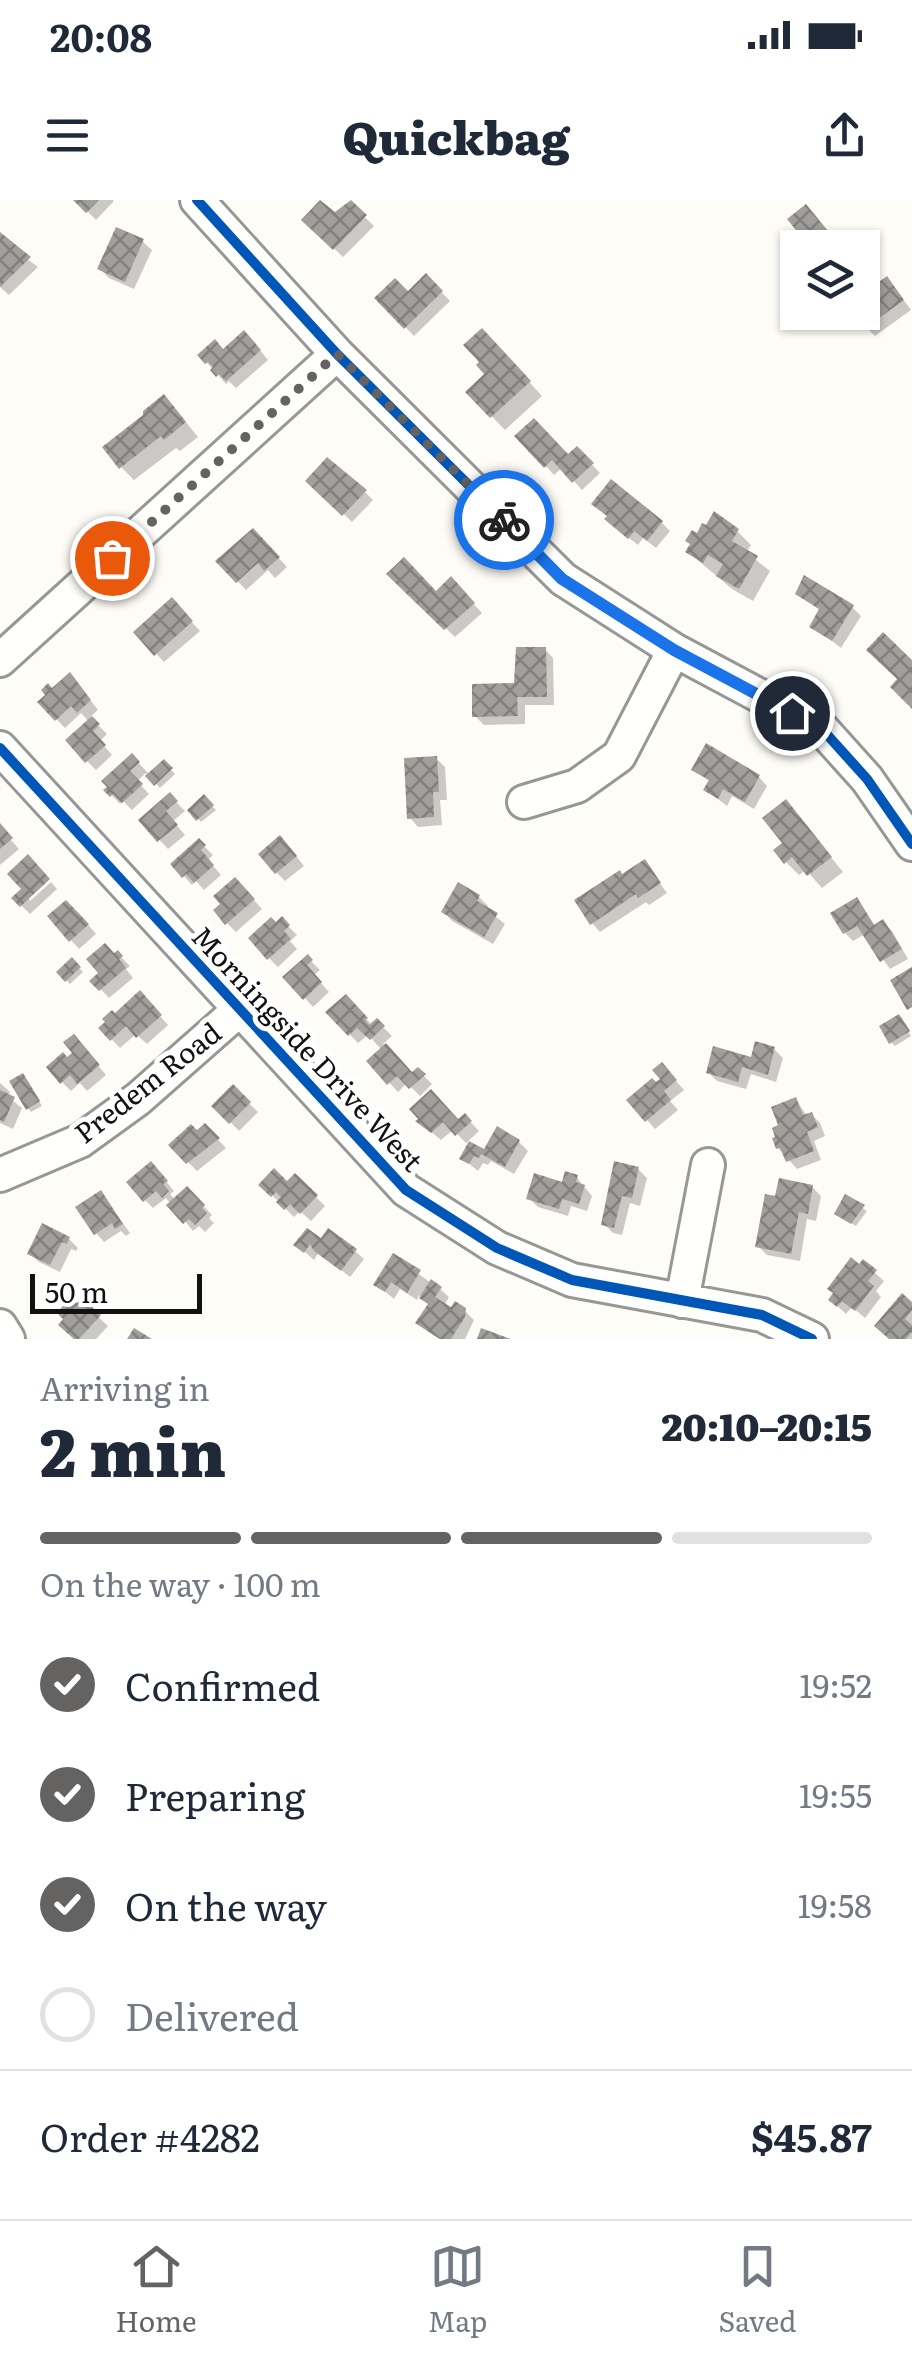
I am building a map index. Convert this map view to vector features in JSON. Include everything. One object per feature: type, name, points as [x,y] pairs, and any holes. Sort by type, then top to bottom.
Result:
[{"type":"street","points":[[197,200],[337,354],[562,579],[674,650],[822,729],[867,779],[912,844]]},
{"type":"street","points":[[0,660],[337,354]]},
{"type":"street","points":[[524,802],[577,786],[620,756],[674,650]]},
{"type":"street","name":"Morningside Drive West","points":[[0,748],[406,1190],[497,1248],[572,1280],[762,1315],[812,1339]]},
{"type":"street","name":"Predem Road","points":[[0,1175],[80,1141],[138,1098],[239,1010]]},
{"type":"street","points":[[682,1301],[708,1165]]},
{"type":"street","points":[[0,1326],[8,1339]]},
{"type":"building","points":[[73,200],[99,200],[86,213]]},
{"type":"building","points":[[320,200],[335,212],[351,200],[367,215],[333,250],[301,220]]},
{"type":"building","points":[[806,204],[827,230],[796,230],[787,219]]},
{"type":"building","points":[[116,227],[144,239],[125,282],[97,269]]},
{"type":"building","points":[[0,232],[31,257],[0,287]]},
{"type":"building","points":[[426,273],[443,291],[404,329],[374,298],[395,278],[408,291]]},
{"type":"building","points":[[887,276],[904,300],[880,317],[880,281]]},
{"type":"building","points":[[482,328],[531,381],[490,418],[465,392],[484,374],[463,345]]},
{"type":"building","points":[[244,330],[261,350],[226,381],[219,374],[216,377],[210,370],[213,367],[197,355],[215,339],[223,349]]},
{"type":"building","points":[[164,394],[186,422],[119,469],[102,447]]},
{"type":"building","points":[[534,418],[568,454],[577,446],[594,463],[572,483],[552,460],[544,468],[514,436]]},
{"type":"building","points":[[327,457],[367,490],[342,516],[305,481]]},
{"type":"building","points":[[611,479],[663,521],[647,541],[634,531],[628,539],[591,504]]},
{"type":"building","points":[[714,511],[739,529],[732,541],[758,556],[739,589],[716,576],[723,564],[708,555],[703,563],[685,552],[690,544],[685,541],[692,530],[697,533]]},
{"type":"building","points":[[253,528],[280,557],[264,571],[258,563],[236,583],[215,561]]},
{"type":"building","points":[[404,557],[436,591],[451,576],[475,603],[444,630],[386,574]]},
{"type":"building","points":[[804,575],[854,605],[832,641],[809,627],[819,609],[795,594]]},
{"type":"building","points":[[172,597],[193,621],[154,656],[133,632]]},
{"type":"building","points":[[883,632],[912,660],[912,709],[890,687],[897,679],[866,650]]},
{"type":"building","points":[[516,647],[546,647],[547,697],[517,697],[518,716],[472,717],[472,684],[514,683]]},
{"type":"building","points":[[70,672],[91,700],[77,713],[71,706],[55,721],[37,702],[45,695],[41,690],[48,683],[52,688]]},
{"type":"building","points":[[92,716],[100,724],[93,731],[106,745],[85,763],[65,740]]},
{"type":"building","points":[[706,743],[760,775],[745,802],[723,789],[718,799],[703,790],[709,780],[691,770]]},
{"type":"building","points":[[132,753],[140,762],[130,771],[143,784],[122,803],[103,790],[107,787],[101,781]]},
{"type":"building","points":[[437,756],[439,792],[433,792],[434,817],[407,819],[404,758]]},
{"type":"building","points":[[164,759],[173,768],[154,786],[145,776]]},
{"type":"building","points":[[170,792],[178,801],[166,811],[178,825],[157,842],[138,820]]},
{"type":"building","points":[[204,794],[214,805],[196,821],[187,810]]},
{"type":"building","points":[[786,799],[832,857],[807,876],[792,857],[784,864],[773,850],[782,843],[762,818]]},
{"type":"building","points":[[0,823],[13,838],[0,849]]},
{"type":"building","points":[[280,835],[297,856],[275,874],[258,854]]},
{"type":"building","points":[[199,838],[206,845],[201,850],[214,865],[194,883],[186,874],[182,878],[170,864]]},
{"type":"building","points":[[28,854],[50,879],[20,907],[11,898],[21,889],[7,874]]},
{"type":"building","points":[[645,859],[661,883],[638,898],[636,894],[590,925],[574,900]]},
{"type":"building","points":[[235,877],[255,899],[225,925],[213,910],[220,904],[213,896]]},
{"type":"building","points":[[458,882],[480,895],[477,901],[498,913],[484,937],[441,912]]},
{"type":"building","points":[[857,897],[874,925],[883,919],[902,949],[880,962],[857,926],[843,934],[830,913]]},
{"type":"building","points":[[66,900],[89,924],[69,942],[47,916]]},
{"type":"building","points":[[282,916],[290,925],[284,931],[291,939],[267,960],[248,938],[271,917],[276,922]]},
{"type":"building","points":[[105,943],[114,953],[118,950],[126,968],[99,991],[89,981],[98,973],[86,959]]},
{"type":"building","points":[[308,954],[313,960],[307,965],[322,982],[303,1000],[282,977]]},
{"type":"building","points":[[72,957],[81,967],[65,982],[56,972]]},
{"type":"building","points":[[912,967],[912,1007],[907,1010],[890,980]]},
{"type":"building","points":[[140,990],[162,1015],[136,1038],[126,1026],[110,1041],[98,1028],[105,1022],[102,1019],[112,1010],[115,1013]]},
{"type":"building","points":[[346,994],[368,1018],[365,1020],[369,1025],[377,1018],[385,1026],[370,1040],[357,1028],[348,1036],[325,1012]]},
{"type":"building","points":[[899,1014],[910,1031],[889,1044],[879,1026]]},
{"type":"building","points":[[74,1034],[100,1065],[77,1084],[70,1075],[60,1084],[46,1067],[63,1052],[67,1057],[72,1053],[63,1042]]},
{"type":"building","points":[[755,1041],[775,1047],[768,1075],[742,1067],[738,1082],[706,1073],[713,1046],[751,1057]]},
{"type":"building","points":[[386,1043],[412,1072],[418,1067],[426,1074],[409,1089],[397,1076],[387,1085],[366,1061]]},
{"type":"building","points":[[662,1062],[677,1080],[664,1091],[671,1100],[645,1122],[626,1100],[652,1078],[656,1082],[660,1079],[652,1070]]},
{"type":"building","points":[[23,1073],[40,1101],[26,1110],[9,1081]]},
{"type":"building","points":[[233,1084],[251,1102],[229,1124],[211,1106]]},
{"type":"building","points":[[431,1089],[458,1119],[465,1113],[472,1121],[455,1136],[443,1122],[431,1133],[415,1121],[418,1119],[409,1109]]},
{"type":"building","points":[[0,1090],[15,1097],[4,1122],[0,1120]]},
{"type":"building","points":[[796,1097],[803,1115],[812,1112],[818,1127],[807,1132],[814,1151],[786,1162],[772,1138],[772,1128],[778,1125],[771,1107]]},
{"type":"building","points":[[205,1123],[220,1138],[186,1164],[168,1145],[191,1124],[197,1130]]},
{"type":"building","points":[[497,1126],[520,1140],[505,1167],[481,1154],[469,1164],[459,1159],[469,1141],[484,1149]]},
{"type":"building","points":[[151,1161],[168,1181],[163,1184],[169,1191],[162,1198],[156,1191],[143,1202],[126,1182]]},
{"type":"building","points":[[614,1161],[639,1167],[632,1198],[622,1196],[614,1228],[601,1225]]},
{"type":"building","points":[[274,1168],[287,1181],[295,1173],[318,1195],[300,1214],[290,1204],[284,1210],[276,1202],[281,1197],[276,1192],[271,1197],[258,1185]]},
{"type":"building","points":[[565,1171],[578,1175],[576,1182],[585,1185],[579,1204],[562,1199],[559,1209],[526,1199],[534,1173],[562,1182]]},
{"type":"building","points":[[779,1178],[813,1185],[808,1214],[799,1212],[791,1254],[755,1247],[765,1194],[775,1196]]},
{"type":"building","points":[[187,1186],[205,1205],[202,1208],[207,1213],[195,1225],[189,1219],[183,1224],[166,1205]]},
{"type":"building","points":[[101,1190],[123,1224],[115,1229],[112,1223],[94,1235],[75,1207]]},
{"type":"building","points":[[845,1194],[865,1205],[851,1224],[834,1214]]},
{"type":"building","points":[[42,1223],[70,1237],[67,1244],[62,1242],[50,1265],[27,1254]]},
{"type":"building","points":[[307,1228],[321,1238],[328,1228],[357,1249],[341,1271],[310,1244],[304,1253],[293,1245]]},
{"type":"building","points":[[393,1253],[421,1270],[407,1293],[391,1282],[385,1292],[373,1285]]},
{"type":"building","points":[[851,1257],[859,1264],[863,1259],[877,1270],[868,1281],[874,1286],[855,1311],[842,1301],[837,1307],[828,1300],[833,1293],[827,1289]]},
{"type":"building","points":[[431,1279],[442,1287],[435,1297],[451,1307],[455,1301],[466,1308],[465,1317],[451,1339],[440,1339],[415,1323],[428,1304],[419,1298]]},
{"type":"building","points":[[902,1293],[912,1302],[912,1310],[905,1319],[912,1325],[912,1332],[906,1339],[889,1339],[874,1326]]},
{"type":"building","points":[[70,1297],[77,1303],[82,1298],[101,1315],[79,1339],[58,1325],[63,1319],[57,1313]]},
{"type":"building","points":[[134,1328],[152,1339],[127,1339]]},
{"type":"building","points":[[481,1328],[511,1339],[477,1339]]},
{"type":"cycle path","points":[[197,200],[337,354],[563,579],[674,650],[822,729],[867,779],[912,844]]},
{"type":"cycle path","points":[[0,748],[406,1190],[497,1248],[572,1280],[762,1315],[812,1339]]},
{"type":"way so far","points":[[112,558],[337,354],[504,520]]},
{"type":"route","points":[[504,520],[562,579],[674,650],[792,713]]}]
